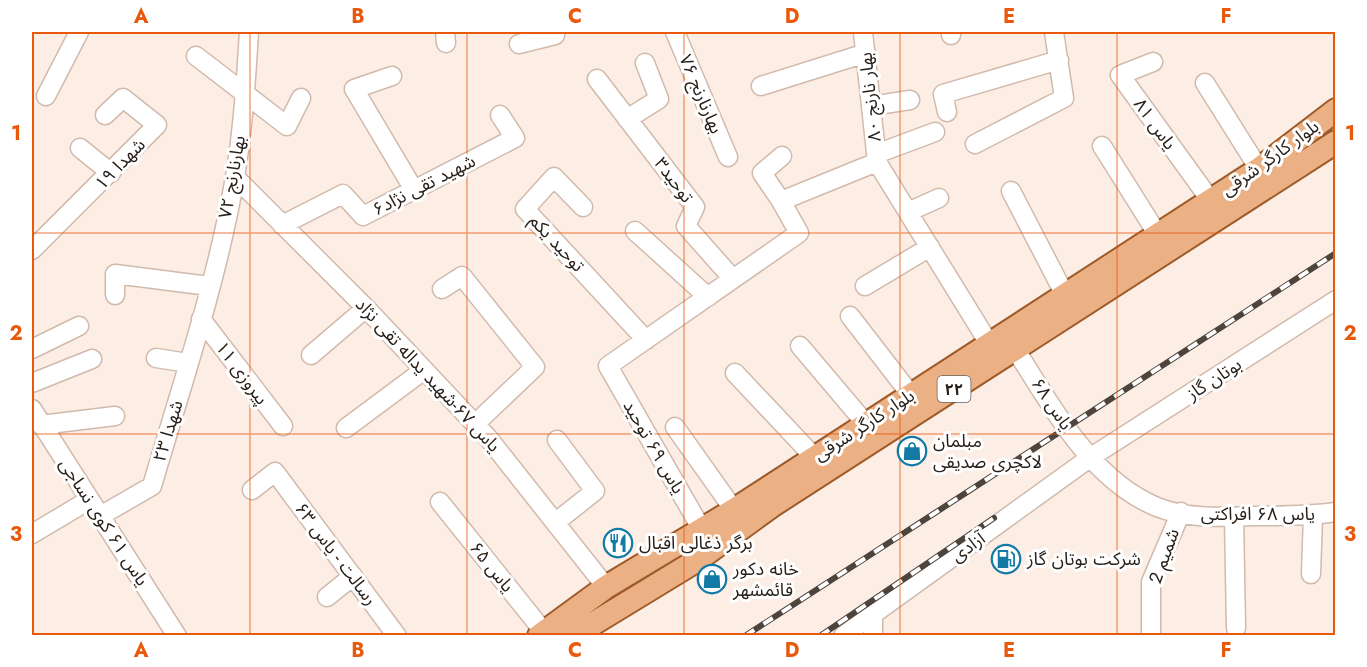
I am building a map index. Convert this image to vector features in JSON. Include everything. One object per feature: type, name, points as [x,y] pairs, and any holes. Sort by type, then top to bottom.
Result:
[{"type":"main road","name":"بلوار کارگر شرقی","points":[[542,634],[606,587],[734,510],[1211,201],[1259,169],[1335,110]]},
{"type":"main road","name":"بلوار کارگر شرقی","points":[[573,636],[696,561],[774,505],[1335,142]]},
{"type":"street","points":[[46,96],[79,32]]},
{"type":"street","name":"بهارنارنج ۷۲","points":[[201,319],[234,177],[245,94],[249,32]]},
{"type":"street","points":[[519,44],[555,35],[554,32]]},
{"type":"street","name":"بهارنارنج ۷۶","points":[[675,32],[728,157]]},
{"type":"street","name":"بهار نارنج ۸۰","points":[[864,32],[877,158]]},
{"type":"street","points":[[975,144],[1064,98],[1054,32]]},
{"type":"street","points":[[761,86],[866,53]]},
{"type":"street","points":[[196,56],[287,126],[301,98]]},
{"type":"street","points":[[947,112],[943,94],[1059,60]]},
{"type":"street","name":"یاس ۸۱","points":[[1153,62],[1120,75],[1211,201]]},
{"type":"street","points":[[627,119],[659,99],[645,63]]},
{"type":"street","points":[[392,76],[354,89],[414,190]]},
{"type":"street","name":"توحید۳","points":[[597,80],[695,207],[686,226],[733,279]]},
{"type":"street","points":[[1205,83],[1259,169]]},
{"type":"street","name":"شهدا ۱۹","points":[[32,250],[157,125],[123,98],[105,115]]},
{"type":"street","points":[[871,106],[910,100]]},
{"type":"street","name":"شهید تقی نژاد۶","points":[[282,225],[343,194],[363,216],[515,138],[500,115]]},
{"type":"street","points":[[781,201],[936,132]]},
{"type":"street","points":[[1102,146],[1158,235]]},
{"type":"street","points":[[80,148],[111,173]]},
{"type":"street","points":[[646,340],[799,233],[762,173],[782,156]]},
{"type":"street","points":[[877,158],[990,345]]},
{"type":"street","name":"یاس ۶۷-شهید یداله تقی نژاد","points":[[234,177],[366,308],[476,424],[606,587]]},
{"type":"street","name":"توحید یکم","points":[[584,207],[554,177],[525,209],[646,340]]},
{"type":"street","points":[[1011,191],[1065,296]]},
{"type":"street","points":[[908,212],[939,198]]},
{"type":"street","points":[[635,231],[708,297]]},
{"type":"street","points":[[865,286],[930,247]]},
{"type":"street","points":[[115,296],[115,274],[209,286]]},
{"type":"street","points":[[442,289],[462,276],[535,367],[476,424]]},
{"type":"street","name":"بوتان گاز","points":[[1091,457],[1335,300]]},
{"type":"street","points":[[311,355],[366,308]]},
{"type":"street","points":[[850,316],[911,395]]},
{"type":"street","name":"شهدا ۲۳","points":[[100,516],[152,486],[201,319]]},
{"type":"street","name":"پیروزی ۱۱","points":[[201,319],[283,426]]},
{"type":"street","points":[[32,349],[79,326]]},
{"type":"street","name":"یاس ۶۹ توحید","points":[[646,340],[608,366],[701,528]]},
{"type":"street","points":[[800,346],[866,424]]},
{"type":"street","name":"یاس ۶۸","points":[[1015,349],[1066,427],[1091,457]]},
{"type":"street","points":[[156,358],[188,363]]},
{"type":"street","points":[[32,383],[92,359]]},
{"type":"street","points":[[346,428],[424,370]]},
{"type":"street","points":[[735,372],[815,458]]},
{"type":"street","points":[[36,417],[115,416]]},
{"type":"street","name":"یاس ۶۱ کوی نساجی","points":[[36,417],[177,636]]},
{"type":"street","points":[[675,427],[734,510]]},
{"type":"street","points":[[556,522],[595,491],[557,440]]},
{"type":"street","name":"یاس ۶۸ افراکتی","points":[[1091,457],[1127,491],[1159,508],[1205,517],[1313,515],[1335,512]]},
{"type":"street","name":"آزادی","points":[[843,636],[1091,457]]},
{"type":"street","name":"رسالت - یاس ۶۳","points":[[252,490],[275,472],[397,636]]},
{"type":"street","points":[[32,534],[89,500]]},
{"type":"street","name":"یاس ۶۵","points":[[440,502],[542,634]]},
{"type":"street","name":"شمیم 2","points":[[1151,636],[1151,582],[1181,512]]},
{"type":"street","points":[[1311,574],[1313,515]]},
{"type":"street","points":[[1234,517],[1236,628]]},
{"type":"street","points":[[327,597],[353,576]]},
{"type":"street","points":[[873,616],[873,636]]},
{"type":"railway","points":[[745,636],[1336,253]]},
{"type":"railway","points":[[820,636],[994,518]]},
{"type":"place","name":"مبلمان لاکچری صدیقی","points":[[912,451]]},
{"type":"place","name":"برگر ذغالی اقبال","points":[[618,543]]},
{"type":"place","name":"شرکت بوتان گاز","points":[[1006,559]]},
{"type":"place","name":"خانه دکور قائمشهر","points":[[712,579]]}]
